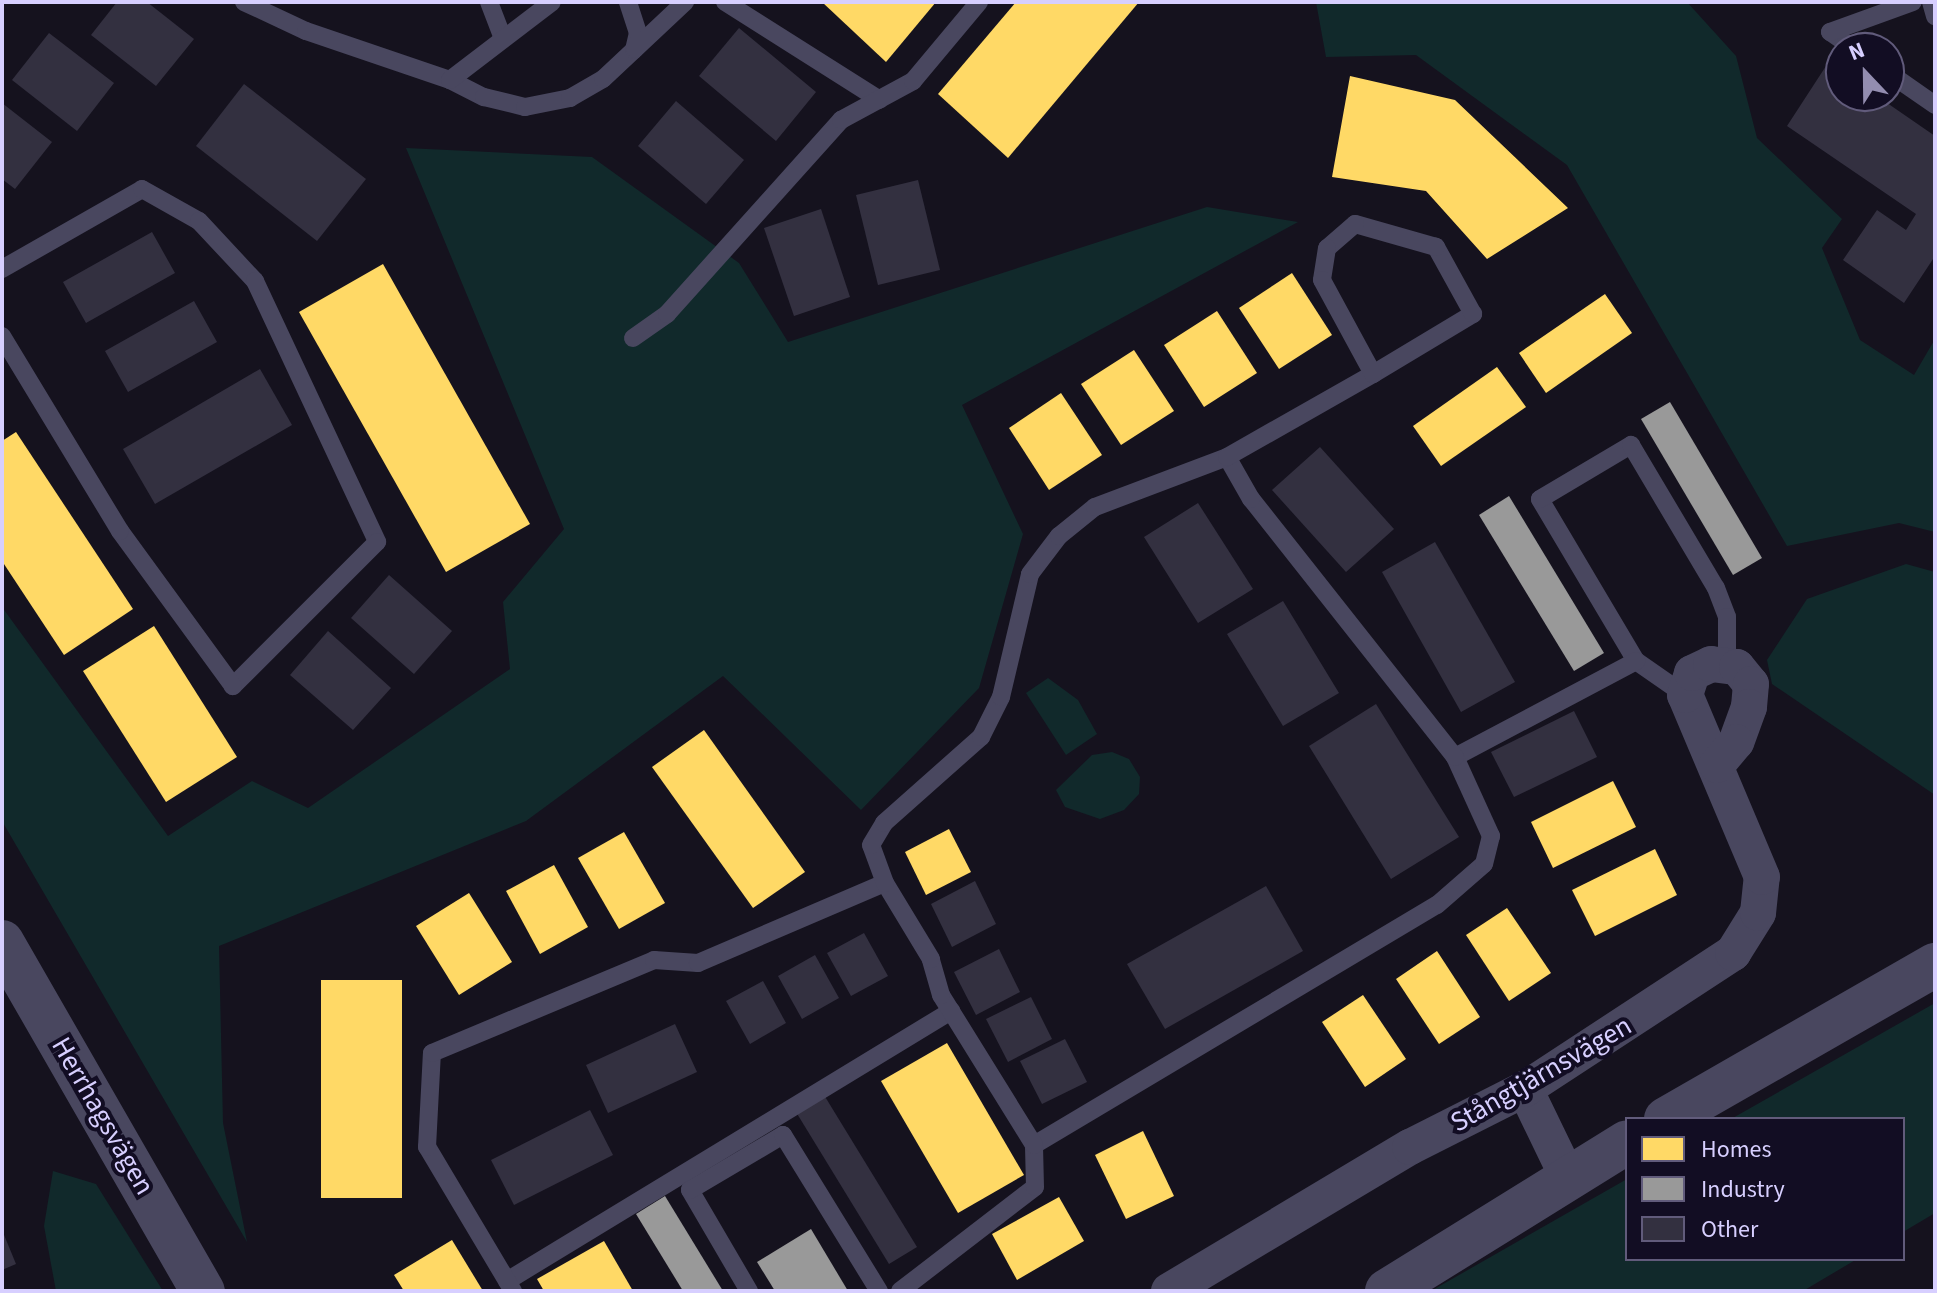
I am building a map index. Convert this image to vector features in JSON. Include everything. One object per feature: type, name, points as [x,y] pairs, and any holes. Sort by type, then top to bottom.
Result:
[{"type":"street","points":[[1685,695],[1692,673],[1711,664],[1737,667],[1751,684],[1749,707],[1736,742],[1717,765]]},
{"type":"street","name":"Stångtjärnsvägen","points":[[1169,1291],[1410,1147],[1525,1089],[1733,953],[1758,913],[1762,877],[1685,695]]},
{"type":"street","name":"Herrhagsvägen","points":[[2,942],[203,1291]]},
{"type":"street","points":[[1669,1117],[1935,965]]},
{"type":"street","points":[[1525,1089],[1567,1176]]},
{"type":"street","points":[[1387,1291],[1567,1176],[1625,1143]]},
{"type":"lane","points":[[244,2],[306,31],[450,80],[484,97],[525,107],[570,98],[603,79],[685,2]]},
{"type":"lane","points":[[489,2],[503,38]]},
{"type":"lane","points":[[450,80],[552,2]]},
{"type":"lane","points":[[628,2],[638,33],[634,50]]},
{"type":"lane","points":[[725,2],[880,100]]},
{"type":"lane","points":[[633,338],[667,314],[841,120],[913,81],[979,2]]},
{"type":"lane","points":[[1830,32],[1913,2]]},
{"type":"lane","points":[[1931,2],[1935,16]]},
{"type":"lane","points":[[1905,84],[1935,105]]},
{"type":"lane","points":[[2,269],[142,189],[199,221],[255,281],[377,542],[233,686],[120,531],[2,336]]},
{"type":"lane","points":[[900,1291],[1035,1187],[1034,1145],[951,1011],[931,959],[885,883],[871,845],[884,823],[981,737],[1001,697],[1030,574],[1059,536],[1095,507],[1227,457],[1373,374],[1473,314],[1436,247],[1355,224],[1327,248],[1322,280],[1373,374]]},
{"type":"lane","points":[[1685,695],[1636,661],[1540,499],[1631,445],[1716,588],[1727,617],[1727,666]]},
{"type":"lane","points":[[1034,1145],[1437,905],[1484,864],[1491,836],[1455,757],[1251,499],[1227,457]]},
{"type":"lane","points":[[1455,757],[1636,661]]},
{"type":"lane","points":[[885,883],[698,963],[654,960],[432,1053],[427,1147],[510,1286],[951,1011]]},
{"type":"lane","points":[[749,1291],[690,1190],[783,1135],[879,1291]]},
{"type":"green space","points":[[1316,2],[1687,2],[1736,56],[1757,138],[1842,219],[1822,248],[1860,340],[1914,375],[1935,339],[1935,532],[1899,523],[1787,546],[1567,165],[1416,55],[1326,57]]},
{"type":"green space","points":[[406,148],[592,157],[739,263],[788,342],[1207,207],[1298,222],[962,405],[1023,534],[979,688],[861,810],[723,676],[526,821],[219,946],[223,1123],[247,1242],[2,821],[2,607],[168,836],[252,781],[308,808],[510,669],[503,602],[564,529]]},
{"type":"green space","points":[[1906,564],[1935,572],[1935,795],[1772,684],[1767,660],[1807,599]]},
{"type":"green space","points":[[1048,678],[1078,700],[1097,734],[1066,755],[1026,693]]},
{"type":"green space","points":[[1112,752],[1129,759],[1140,777],[1139,794],[1124,810],[1100,819],[1065,807],[1056,790],[1092,755]]},
{"type":"green space","points":[[1935,1003],[1935,1213],[1905,1231],[1905,1117],[1735,1117]]},
{"type":"green space","points":[[53,1171],[96,1184],[163,1291],[56,1291],[44,1226]]},
{"type":"green space","points":[[1625,1180],[1625,1261],[1854,1261],[1803,1291],[1431,1291]]},
{"type":"building: Homes","points":[[822,2],[936,2],[886,62]]},
{"type":"building: Homes","points":[[1016,2],[1139,2],[1008,158],[938,94]]},
{"type":"building: Homes","points":[[1350,76],[1455,100],[1568,208],[1487,259],[1426,191],[1332,177]]},
{"type":"building: Homes","points":[[383,264],[530,524],[446,572],[299,312]]},
{"type":"building: Homes","points":[[1292,273],[1332,335],[1279,369],[1239,308]]},
{"type":"building: Homes","points":[[1605,294],[1632,333],[1546,393],[1519,353]]},
{"type":"building: Homes","points":[[1217,311],[1257,373],[1204,407],[1164,345]]},
{"type":"building: Homes","points":[[1134,350],[1174,411],[1121,445],[1081,384]]},
{"type":"building: Homes","points":[[1497,367],[1526,407],[1441,466],[1413,426]]},
{"type":"building: Homes","points":[[1061,393],[1102,455],[1049,490],[1009,428]]},
{"type":"building: Homes","points":[[16,432],[133,609],[64,655],[2,561],[2,441]]},
{"type":"building: Homes","points":[[154,626],[237,757],[166,802],[83,671]]},
{"type":"building: Homes","points":[[704,730],[805,872],[753,908],[652,767]]},
{"type":"building: Homes","points":[[1613,781],[1636,827],[1553,868],[1531,822]]},
{"type":"building: Homes","points":[[949,829],[971,872],[926,895],[905,852]]},
{"type":"building: Homes","points":[[624,832],[665,903],[619,929],[578,858]]},
{"type":"building: Homes","points":[[1655,849],[1677,895],[1595,936],[1572,890]]},
{"type":"building: Homes","points":[[554,865],[588,927],[540,954],[506,891]]},
{"type":"building: Homes","points":[[469,893],[512,962],[459,995],[416,926]]},
{"type":"building: Homes","points":[[1507,908],[1551,973],[1509,1001],[1466,935]]},
{"type":"building: Homes","points":[[1437,951],[1480,1017],[1439,1044],[1396,979]]},
{"type":"building: Homes","points":[[321,980],[402,980],[402,1198],[321,1198]]},
{"type":"building: Homes","points":[[1363,995],[1406,1059],[1365,1087],[1322,1022]]},
{"type":"building: Homes","points":[[947,1043],[1024,1175],[958,1213],[881,1081]]},
{"type":"building: Homes","points":[[1143,1131],[1174,1196],[1126,1219],[1095,1155]]},
{"type":"building: Homes","points":[[1059,1197],[1084,1241],[1017,1280],[992,1234]]},
{"type":"building: Homes","points":[[452,1240],[483,1291],[404,1291],[394,1275]]},
{"type":"building: Homes","points":[[604,1241],[633,1291],[544,1291],[537,1279]]},
{"type":"building: Industry","points":[[1670,402],[1762,558],[1733,575],[1641,419]]},
{"type":"building: Industry","points":[[1509,496],[1604,653],[1574,671],[1479,515]]},
{"type":"building: Industry","points":[[665,1196],[723,1291],[683,1291],[636,1214]]},
{"type":"building: Industry","points":[[811,1229],[848,1291],[775,1291],[757,1262]]},
{"type":"building: Other","points":[[117,2],[147,2],[194,39],[156,86],[91,35]]},
{"type":"building: Other","points":[[739,28],[816,92],[776,141],[699,76]]},
{"type":"building: Other","points":[[49,33],[114,83],[77,131],[12,80]]},
{"type":"building: Other","points":[[1825,68],[1825,112],[1900,112],[1935,136],[1935,256],[1904,303],[1843,260],[1877,210],[1906,230],[1916,214],[1787,126]]},
{"type":"building: Other","points":[[244,84],[366,179],[317,241],[196,146]]},
{"type":"building: Other","points":[[676,101],[744,160],[706,204],[638,146]]},
{"type":"building: Other","points":[[2,103],[52,142],[15,189],[2,179]]},
{"type":"building: Other","points":[[918,180],[940,270],[878,285],[856,195]]},
{"type":"building: Other","points":[[821,209],[850,297],[794,316],[764,228]]},
{"type":"building: Other","points":[[152,232],[175,273],[86,323],[63,282]]},
{"type":"building: Other","points":[[194,301],[217,342],[128,392],[105,351]]},
{"type":"building: Other","points":[[260,369],[292,425],[155,504],[123,449]]},
{"type":"building: Other","points":[[1320,447],[1394,529],[1346,572],[1272,490]]},
{"type":"building: Other","points":[[1198,503],[1253,589],[1198,623],[1144,537]]},
{"type":"building: Other","points":[[1435,542],[1515,682],[1461,712],[1382,572]]},
{"type":"building: Other","points":[[389,575],[452,631],[414,674],[351,618]]},
{"type":"building: Other","points":[[1283,601],[1339,693],[1283,726],[1227,634]]},
{"type":"building: Other","points":[[328,631],[391,688],[353,730],[290,675]]},
{"type":"building: Other","points":[[1376,704],[1459,837],[1391,879],[1309,746]]},
{"type":"building: Other","points":[[1574,711],[1597,757],[1514,797],[1491,752]]},
{"type":"building: Other","points":[[975,881],[996,924],[952,947],[931,904]]},
{"type":"building: Other","points":[[1266,886],[1303,951],[1165,1029],[1127,964]]},
{"type":"building: Other","points":[[864,933],[888,976],[851,996],[827,953]]},
{"type":"building: Other","points":[[999,949],[1020,992],[976,1015],[954,972]]},
{"type":"building: Other","points":[[815,955],[839,998],[802,1019],[778,976]]},
{"type":"building: Other","points":[[763,981],[786,1023],[750,1044],[726,1001]]},
{"type":"building: Other","points":[[1031,997],[1052,1039],[1008,1062],[986,1019]]},
{"type":"building: Other","points":[[675,1024],[697,1072],[608,1113],[586,1065]]},
{"type":"building: Other","points":[[1065,1039],[1087,1082],[1042,1104],[1020,1061]]},
{"type":"building: Other","points":[[824,1095],[917,1247],[889,1264],[796,1112]]},
{"type":"building: Other","points":[[590,1110],[613,1155],[514,1205],[491,1160]]},
{"type":"building: Other","points":[[2,1230],[16,1264],[2,1270]]}]
